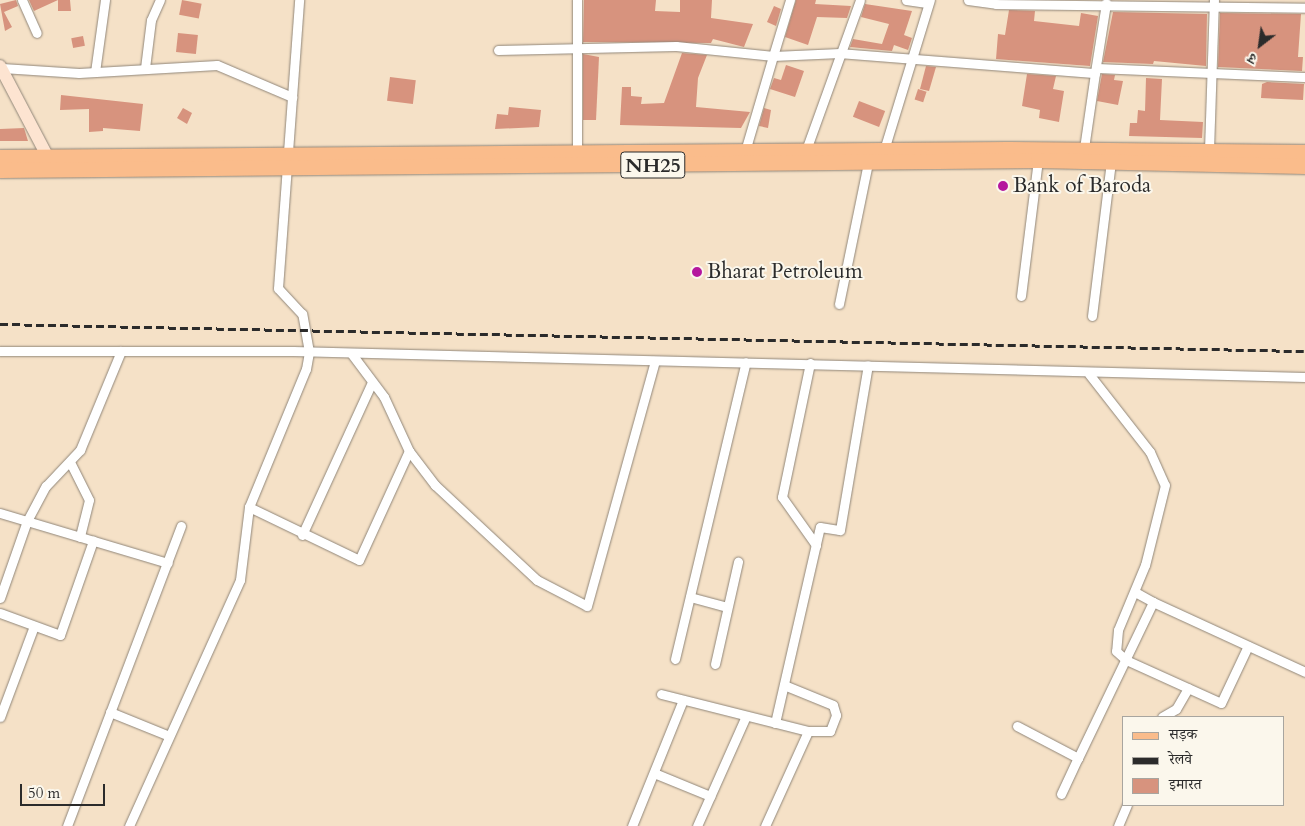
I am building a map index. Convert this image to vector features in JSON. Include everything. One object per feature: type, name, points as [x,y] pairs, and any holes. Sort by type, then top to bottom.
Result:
[{"type":"main road","name":"NH25","points":[[0,170],[51,163],[577,153],[1084,148],[1305,152]]},
{"type":"main road","name":"NH25","points":[[0,157],[51,163]]},
{"type":"main road","name":"NH25","points":[[288,158],[868,163],[1038,160],[1305,166]]},
{"type":"street","points":[[22,0],[37,33]]},
{"type":"street","points":[[95,72],[105,0]]},
{"type":"street","points":[[145,68],[150,20],[160,0]]},
{"type":"street","points":[[129,826],[167,735],[240,580],[250,507],[306,369],[309,352],[302,314],[278,288],[299,0]]},
{"type":"street","points":[[577,153],[574,49],[578,0]]},
{"type":"street","points":[[745,151],[790,0]]},
{"type":"street","points":[[806,150],[860,0]]},
{"type":"street","points":[[884,150],[929,2],[906,0]]},
{"type":"street","points":[[968,0],[1106,3],[1141,1],[1305,8]]},
{"type":"street","points":[[1084,148],[1106,3]]},
{"type":"street","points":[[1209,150],[1210,76],[1214,3]]},
{"type":"street","points":[[498,50],[676,46],[772,56],[840,53],[911,61],[1210,76],[1305,77]]},
{"type":"street","points":[[1,67],[95,72],[145,68],[225,66],[292,97]]},
{"type":"street","points":[[1,67],[51,163]]},
{"type":"street","points":[[1021,296],[1038,160]]},
{"type":"street","points":[[1092,316],[1111,161]]},
{"type":"street","points":[[838,304],[868,163]]},
{"type":"street","points":[[0,351],[350,352],[655,361],[810,363],[1088,374],[1305,377]]},
{"type":"street","points":[[0,598],[27,521],[52,478],[70,464],[121,351]]},
{"type":"street","points":[[350,352],[371,384],[384,396],[409,452],[435,485],[538,580],[587,606],[655,361]]},
{"type":"street","points":[[675,659],[746,362]]},
{"type":"street","points":[[810,363],[782,497],[816,545]]},
{"type":"street","points":[[776,723],[820,527],[840,530],[868,365]]},
{"type":"street","points":[[1088,374],[1150,452],[1165,485],[1163,508],[1135,592],[1114,641],[1116,651],[1126,660],[1221,703],[1248,646]]},
{"type":"street","points":[[302,535],[371,384]]},
{"type":"street","points":[[250,507],[302,535],[359,560],[409,452]]},
{"type":"street","points":[[70,464],[89,500],[80,537]]},
{"type":"street","points":[[0,513],[168,563]]},
{"type":"street","points":[[67,826],[181,526]]},
{"type":"street","points":[[0,614],[60,635],[93,541]]},
{"type":"street","points":[[714,664],[738,562]]},
{"type":"street","points":[[1135,592],[1305,672]]},
{"type":"street","points":[[690,597],[727,607]]},
{"type":"street","points":[[1061,794],[1153,602]]},
{"type":"street","points":[[0,717],[34,626]]},
{"type":"street","points":[[661,694],[808,731],[830,731],[836,715],[833,705],[784,685]]},
{"type":"street","points":[[1164,716],[1176,709],[1188,688]]},
{"type":"street","points":[[632,826],[683,700]]},
{"type":"street","points":[[110,712],[167,735]]},
{"type":"street","points":[[697,826],[746,716]]},
{"type":"street","points":[[1017,726],[1078,758]]},
{"type":"street","points":[[765,826],[808,731]]},
{"type":"street","points":[[654,773],[710,796]]},
{"type":"street","points":[[1118,826],[1127,806]]},
{"type":"building","points":[[16,0],[18,6],[4,12],[12,27],[5,31],[0,4]]},
{"type":"building","points":[[29,0],[58,0],[34,11]]},
{"type":"building","points":[[58,0],[70,0],[71,11],[58,11]]},
{"type":"building","points":[[182,0],[202,4],[199,19],[179,15]]},
{"type":"building","points":[[584,0],[656,0],[655,11],[680,12],[680,0],[712,0],[711,18],[753,24],[744,47],[713,39],[711,43],[583,42]]},
{"type":"building","points":[[796,0],[816,0],[815,4],[851,6],[847,18],[817,17],[808,45],[785,37]]},
{"type":"building","points":[[865,4],[912,11],[904,35],[912,38],[908,50],[894,45],[892,51],[850,47],[853,39],[882,44],[889,24],[861,17]]},
{"type":"building","points":[[774,6],[781,9],[776,26],[767,22]]},
{"type":"building","points":[[1009,10],[1035,11],[1034,21],[1079,26],[1081,13],[1098,16],[1090,66],[996,59],[998,34],[1005,35]]},
{"type":"building","points":[[1113,12],[1207,14],[1206,66],[1154,61],[1153,64],[1103,62]]},
{"type":"building","points":[[1220,13],[1301,14],[1298,57],[1303,57],[1302,71],[1218,67]]},
{"type":"building","points":[[178,33],[198,35],[196,54],[176,52]]},
{"type":"building","points":[[83,36],[85,46],[73,48],[71,38]]},
{"type":"building","points":[[682,53],[707,55],[698,78],[696,107],[750,112],[741,128],[620,125],[622,87],[631,87],[631,96],[642,97],[641,104],[664,103]]},
{"type":"building","points":[[583,54],[599,57],[596,120],[583,120]]},
{"type":"building","points":[[786,65],[804,71],[795,97],[770,89],[774,78],[781,80]]},
{"type":"building","points":[[926,66],[936,67],[929,91],[920,89]]},
{"type":"building","points":[[1027,74],[1056,76],[1053,89],[1064,91],[1059,122],[1039,118],[1040,110],[1022,106]]},
{"type":"building","points":[[1102,74],[1115,75],[1114,80],[1123,81],[1118,105],[1097,101]]},
{"type":"building","points":[[390,77],[416,80],[413,104],[387,101]]},
{"type":"building","points":[[1146,78],[1162,79],[1160,120],[1203,122],[1202,138],[1129,136],[1130,123],[1137,123],[1138,110],[1145,111]]},
{"type":"building","points":[[1267,82],[1304,84],[1303,100],[1261,98],[1262,84]]},
{"type":"building","points":[[918,89],[927,92],[923,102],[915,99]]},
{"type":"building","points":[[61,95],[143,104],[140,131],[103,128],[103,131],[89,132],[89,109],[60,110]]},
{"type":"building","points":[[859,101],[885,111],[879,127],[853,117]]},
{"type":"building","points":[[509,107],[541,110],[539,127],[495,129],[497,114],[508,115]]},
{"type":"building","points":[[183,108],[192,113],[187,124],[177,118]]},
{"type":"building","points":[[764,108],[771,110],[768,128],[759,126]]},
{"type":"building","points":[[24,128],[28,141],[0,141],[0,129]]},
{"type":"railway","points":[[0,324],[1305,351]]},
{"type":"place","name":"Bank of Baroda","points":[[1003,186]]},
{"type":"place","name":"Bharat Petroleum","points":[[697,272]]}]
